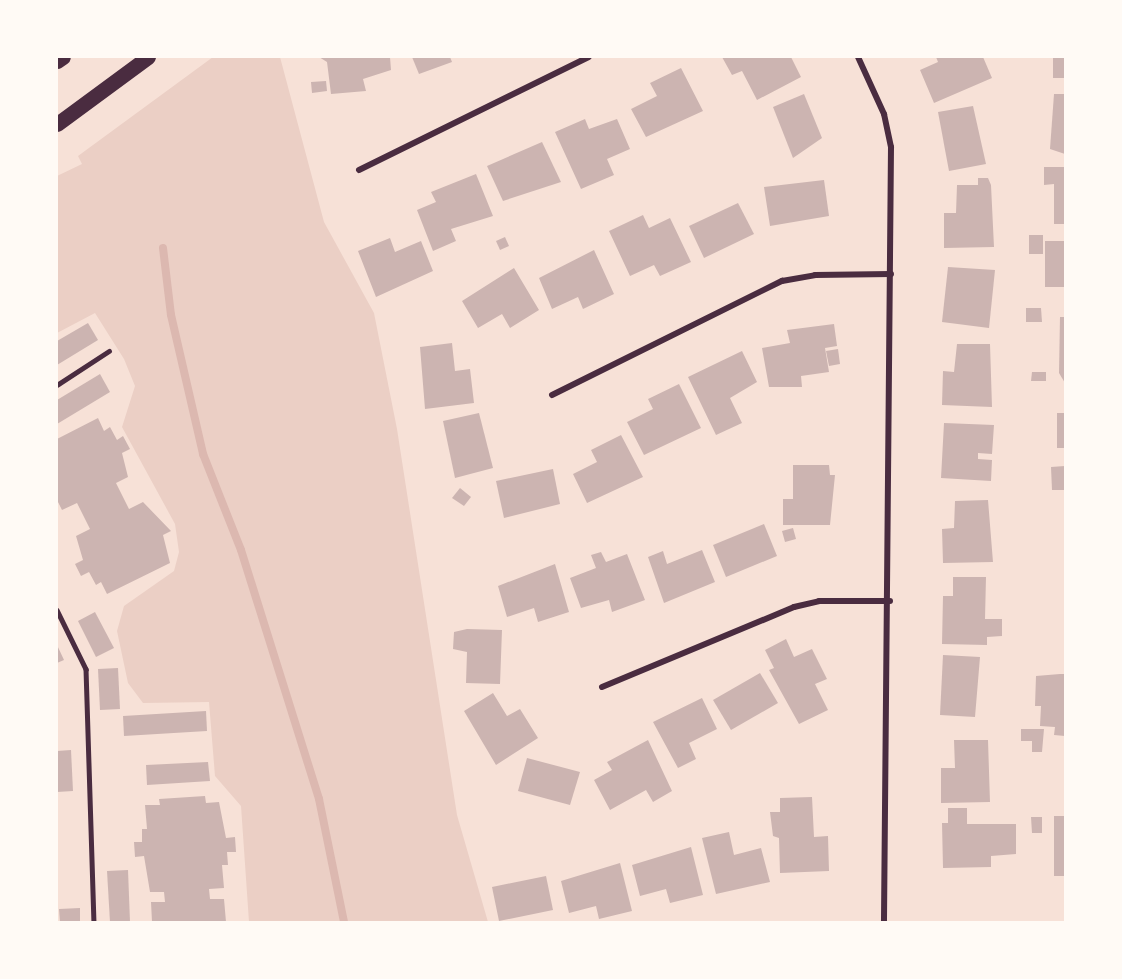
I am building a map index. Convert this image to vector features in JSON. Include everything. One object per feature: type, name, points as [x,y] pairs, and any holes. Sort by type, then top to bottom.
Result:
[{"type":"main road","points":[[57,61],[63,57]]},
{"type":"main road","points":[[57,124],[148,57]]},
{"type":"street","points":[[359,170],[589,57]]},
{"type":"street","points":[[858,57],[884,114],[891,147],[891,601],[884,922]]},
{"type":"street","points":[[552,395],[782,282],[815,275],[891,274]]},
{"type":"street","points":[[602,687],[794,607],[819,601],[891,601]]},
{"type":"lane","points":[[57,385],[109,351]]},
{"type":"lane","points":[[57,610],[86,669],[94,922]]},
{"type":"shaded area","points":[[213,57],[280,57],[324,222],[374,313],[397,429],[457,815],[488,922],[249,922],[241,806],[215,776],[209,702],[143,703],[128,683],[117,631],[124,606],[174,571],[179,552],[175,524],[122,427],[135,386],[124,359],[95,313],[57,333],[57,176],[82,164],[78,156]]},
{"type":"building","points":[[319,57],[390,57],[391,70],[363,79],[366,91],[331,94],[327,62]]},
{"type":"building","points":[[412,57],[450,57],[452,62],[419,74]]},
{"type":"building","points":[[722,57],[791,57],[801,77],[757,100],[742,71],[732,75]]},
{"type":"building","points":[[936,57],[983,57],[992,78],[934,103],[920,70],[938,62]]},
{"type":"building","points":[[1053,57],[1065,57],[1065,78],[1053,78]]},
{"type":"building","points":[[681,68],[703,111],[646,137],[631,109],[657,96],[650,83]]},
{"type":"building","points":[[326,81],[327,91],[312,93],[311,82]]},
{"type":"building","points":[[804,94],[822,138],[793,158],[773,107]]},
{"type":"building","points":[[1054,94],[1065,94],[1065,154],[1050,149]]},
{"type":"building","points":[[973,106],[986,164],[949,171],[938,112]]},
{"type":"building","points":[[585,119],[589,129],[617,119],[630,149],[607,159],[614,175],[581,189],[555,132]]},
{"type":"building","points":[[542,142],[561,182],[503,201],[487,166]]},
{"type":"building","points":[[1044,167],[1065,167],[1065,224],[1054,224],[1054,184],[1044,185]]},
{"type":"building","points":[[476,174],[493,216],[451,229],[456,241],[433,251],[417,210],[436,202],[431,192]]},
{"type":"building","points":[[978,178],[988,178],[991,185],[994,247],[944,248],[944,213],[956,213],[957,185],[978,185]]},
{"type":"building","points":[[824,180],[829,216],[770,226],[764,187]]},
{"type":"building","points":[[738,203],[754,234],[704,258],[689,226]]},
{"type":"building","points":[[643,215],[649,228],[670,218],[691,262],[660,276],[654,265],[630,276],[609,231]]},
{"type":"building","points":[[1029,235],[1043,235],[1043,254],[1029,254]]},
{"type":"building","points":[[505,237],[509,246],[500,250],[496,241]]},
{"type":"building","points":[[390,238],[395,252],[421,241],[433,271],[376,297],[358,251]]},
{"type":"building","points":[[1045,241],[1065,241],[1065,287],[1045,287]]},
{"type":"building","points":[[594,250],[614,294],[583,309],[578,297],[552,309],[539,278]]},
{"type":"building","points":[[948,267],[995,270],[989,328],[942,322]]},
{"type":"building","points":[[514,268],[539,310],[510,328],[502,314],[478,328],[462,301]]},
{"type":"building","points":[[1026,308],[1041,308],[1042,322],[1026,322]]},
{"type":"building","points":[[1060,317],[1065,317],[1065,383],[1059,373]]},
{"type":"building","points":[[88,323],[98,340],[57,365],[57,341]]},
{"type":"building","points":[[834,324],[837,346],[825,348],[829,372],[801,376],[802,387],[769,387],[762,348],[790,343],[787,330]]},
{"type":"building","points":[[452,343],[455,371],[470,369],[474,403],[425,409],[420,347]]},
{"type":"building","points":[[957,344],[990,344],[992,407],[942,405],[943,371],[954,372]]},
{"type":"building","points":[[838,349],[840,364],[829,366],[826,351]]},
{"type":"building","points":[[742,351],[757,382],[730,398],[742,423],[716,435],[688,377]]},
{"type":"building","points":[[1032,372],[1046,372],[1046,381],[1031,381]]},
{"type":"building","points":[[100,374],[110,392],[57,424],[57,400]]},
{"type":"building","points":[[679,384],[701,428],[644,455],[627,422],[653,409],[648,399]]},
{"type":"building","points":[[479,413],[493,468],[455,478],[443,421]]},
{"type":"building","points":[[1057,413],[1065,413],[1065,448],[1057,448]]},
{"type":"building","points":[[98,418],[104,431],[110,427],[117,440],[123,436],[130,449],[122,453],[128,477],[116,483],[129,509],[143,502],[171,531],[163,535],[170,563],[107,594],[101,582],[96,585],[89,572],[81,576],[75,564],[83,560],[76,536],[90,529],[77,503],[62,510],[57,500],[57,439]]},
{"type":"building","points":[[944,423],[994,425],[992,454],[978,453],[978,459],[992,460],[991,481],[941,478]]},
{"type":"building","points":[[621,435],[643,477],[587,503],[573,474],[597,462],[591,450]]},
{"type":"building","points":[[793,465],[829,465],[830,475],[835,475],[830,525],[783,525],[783,499],[793,499]]},
{"type":"building","points":[[1065,466],[1065,490],[1052,490],[1051,467]]},
{"type":"building","points":[[553,469],[560,504],[504,518],[496,481]]},
{"type":"building","points":[[460,488],[471,497],[464,506],[452,498]]},
{"type":"building","points":[[988,500],[993,562],[943,563],[942,529],[954,528],[955,501]]},
{"type":"building","points":[[764,524],[777,556],[726,577],[713,545]]},
{"type":"building","points":[[793,528],[796,539],[785,542],[782,531]]},
{"type":"building","points":[[702,550],[715,582],[664,603],[648,557],[663,551],[667,564]]},
{"type":"building","points":[[601,552],[606,562],[627,554],[645,600],[612,612],[609,600],[581,608],[570,578],[596,568],[591,555]]},
{"type":"building","points":[[555,564],[569,612],[538,622],[534,608],[507,617],[498,586]]},
{"type":"building","points":[[953,577],[986,577],[985,619],[1002,619],[1002,636],[987,637],[987,645],[942,644],[943,596],[953,596]]},
{"type":"building","points":[[95,612],[114,648],[96,657],[78,621]]},
{"type":"building","points":[[467,629],[502,630],[500,684],[466,683],[467,652],[453,649],[454,632]]},
{"type":"building","points":[[786,639],[794,657],[812,649],[827,679],[815,684],[828,710],[799,724],[769,670],[774,668],[765,650]]},
{"type":"building","points":[[57,645],[64,660],[57,663]]},
{"type":"building","points":[[943,655],[980,657],[975,717],[940,715]]},
{"type":"building","points":[[118,668],[120,709],[100,710],[98,669]]},
{"type":"building","points":[[760,673],[778,703],[731,730],[713,700]]},
{"type":"building","points":[[1065,674],[1065,736],[1054,735],[1055,727],[1040,726],[1041,706],[1035,706],[1036,676]]},
{"type":"building","points":[[493,693],[507,716],[520,709],[538,738],[496,765],[464,711]]},
{"type":"building","points":[[702,698],[717,729],[689,743],[696,759],[678,768],[653,722]]},
{"type":"building","points":[[206,711],[207,731],[124,736],[123,716]]},
{"type":"building","points":[[1021,729],[1044,729],[1042,752],[1032,752],[1032,741],[1021,741]]},
{"type":"building","points":[[648,740],[672,791],[653,802],[646,790],[610,810],[594,780],[612,770],[607,762]]},
{"type":"building","points":[[954,740],[988,740],[990,802],[941,803],[941,768],[955,768]]},
{"type":"building","points":[[71,750],[73,791],[57,792],[57,751]]},
{"type":"building","points":[[527,758],[580,772],[570,805],[518,791]]},
{"type":"building","points":[[208,762],[210,781],[147,785],[146,765]]},
{"type":"building","points":[[205,796],[206,803],[219,802],[226,838],[235,837],[236,852],[227,852],[228,865],[222,865],[224,888],[209,889],[210,899],[224,899],[226,922],[152,922],[151,902],[165,902],[164,892],[150,892],[144,856],[135,857],[134,842],[142,842],[142,829],[147,829],[145,805],[160,805],[159,799]]},
{"type":"building","points":[[812,797],[814,837],[828,836],[829,871],[780,873],[779,838],[773,836],[770,812],[780,812],[780,798]]},
{"type":"building","points":[[948,808],[967,808],[967,824],[1016,824],[1016,854],[991,856],[991,867],[943,868],[942,823],[948,823]]},
{"type":"building","points":[[1054,816],[1065,816],[1065,876],[1054,876]]},
{"type":"building","points":[[1031,817],[1042,817],[1042,833],[1032,833]]},
{"type":"building","points":[[729,832],[734,855],[761,848],[770,882],[716,894],[702,838]]},
{"type":"building","points":[[691,847],[703,895],[670,903],[666,889],[640,896],[632,865]]},
{"type":"building","points":[[620,863],[632,911],[599,919],[596,906],[569,913],[561,881]]},
{"type":"building","points":[[128,870],[130,922],[110,922],[107,871]]},
{"type":"building","points":[[546,876],[553,910],[499,921],[492,887]]},
{"type":"building","points":[[80,908],[80,922],[60,922],[59,909]]},
{"type":"waterway","points":[[163,248],[171,315],[203,454],[241,550],[319,799],[344,922]]}]
